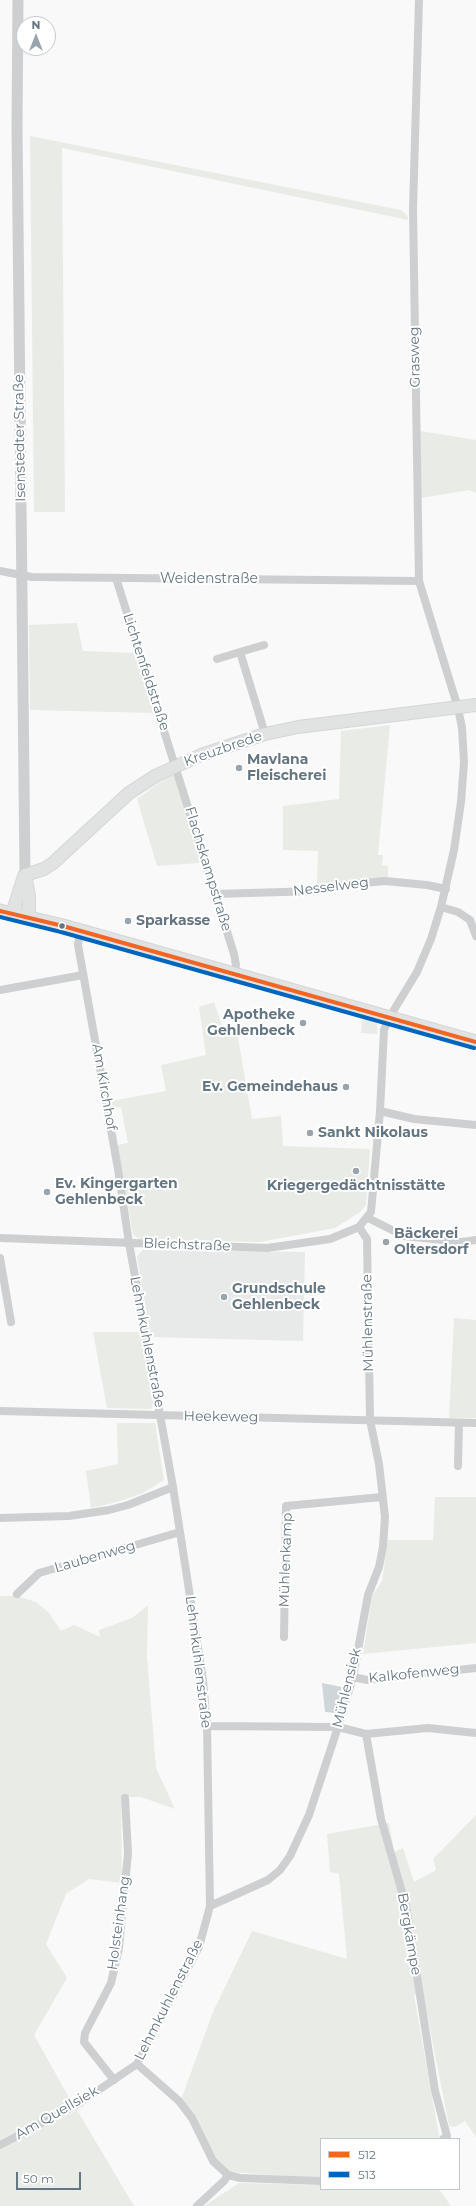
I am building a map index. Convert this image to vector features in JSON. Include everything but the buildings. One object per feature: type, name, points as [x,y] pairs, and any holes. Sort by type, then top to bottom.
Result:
[{"type":"main road","name":"Kreuzbrede","points":[[25,875],[44,869],[53,863],[129,794],[176,765],[265,734],[298,727],[476,705]]},
{"type":"main road","name":"Isenstedter Straße","points":[[6,912],[25,875]]},
{"type":"main road","name":"Isenstedter Straße","points":[[25,875],[29,896],[29,918]]},
{"type":"main road","points":[[6,912],[80,931],[476,1042]]},
{"type":"street","name":"Isenstedter Straße","points":[[18,0],[17,136],[25,875]]},
{"type":"street","name":"Grasweg","points":[[389,1018],[417,972],[431,939],[442,907],[461,802],[464,762],[462,728],[458,708],[419,581],[413,209],[419,0]]},
{"type":"street","name":"Weidenstraße","points":[[0,572],[21,576],[419,581]]},
{"type":"street","name":"Lichtenfeldstraße","points":[[116,578],[176,765]]},
{"type":"street","points":[[218,659],[264,645]]},
{"type":"street","points":[[240,652],[265,734]]},
{"type":"street","name":"Flachskampstraße","points":[[176,765],[234,954],[236,965],[234,974]]},
{"type":"street","name":"Nesselweg","points":[[216,894],[316,891],[343,885],[385,881],[427,885],[446,890]]},
{"type":"street","points":[[442,907],[458,912],[470,920],[476,936]]},
{"type":"street","name":"Am Kirchhof","points":[[80,931],[78,945],[118,1169],[129,1243]]},
{"type":"street","points":[[0,990],[83,975]]},
{"type":"street","points":[[389,1018],[384,1030],[380,1112],[373,1203],[368,1218],[404,1236],[462,1242],[476,1240]]},
{"type":"street","points":[[380,1112],[414,1119],[476,1125]]},
{"type":"street","name":"Bleichstraße","points":[[0,1238],[267,1248],[330,1239],[359,1227],[368,1218]]},
{"type":"street","name":"Mühlenstraße","points":[[359,1227],[367,1239],[370,1420]]},
{"type":"street","name":"Lehmkuhlenstraße","points":[[114,2080],[137,2064],[199,1947],[210,1906],[208,1726],[203,1680],[161,1416],[129,1243]]},
{"type":"street","points":[[0,1258],[11,1322]]},
{"type":"street","name":"Heekeweg","points":[[0,1411],[476,1423]]},
{"type":"street","name":"Mühlensiek","points":[[210,1906],[268,1880],[280,1870],[290,1856],[309,1815],[338,1727],[353,1677],[368,1595],[375,1579],[383,1547],[385,1517],[379,1464],[370,1420]]},
{"type":"street","points":[[458,1466],[459,1423]]},
{"type":"street","points":[[0,1518],[69,1516],[109,1510],[128,1505],[173,1487]]},
{"type":"street","name":"Mühlenkamp","points":[[284,1636],[286,1506],[382,1497]]},
{"type":"street","name":"Laubenweg","points":[[17,1594],[39,1573],[180,1532]]},
{"type":"street","name":"Kalkofenweg","points":[[353,1677],[367,1680],[476,1668]]},
{"type":"street","points":[[208,1726],[338,1727],[366,1734],[428,1728],[476,1733]]},
{"type":"street","name":"Bergkämpe","points":[[366,1734],[381,1819],[406,1906],[435,2091],[445,2138]]},
{"type":"street","name":"Holsteinhang","points":[[114,2080],[84,2042],[85,2033],[110,1983],[119,1948],[128,1853],[125,1798]]},
{"type":"street","points":[[137,2064],[179,2101],[192,2118],[213,2161],[228,2175],[240,2178],[320,2181]]},
{"type":"street","name":"Am Quellsiek","points":[[0,2145],[73,2107],[114,2080]]},
{"type":"street","points":[[197,2206],[224,2181],[228,2175]]},
{"type":"shaded area","points":[[30,136],[401,210],[407,215],[408,220],[62,148],[65,512],[34,512]]},
{"type":"shaded area","points":[[420,431],[476,440],[476,493],[469,490],[421,498]]},
{"type":"shaded area","points":[[77,623],[83,651],[135,653],[155,713],[30,710],[29,625]]},
{"type":"shaded area","points":[[390,725],[378,855],[383,855],[382,865],[388,866],[388,879],[317,887],[318,851],[283,850],[283,806],[339,799],[341,731]]},
{"type":"shaded area","points":[[170,775],[175,776],[202,860],[198,863],[157,866],[137,799]]},
{"type":"shaded area","points":[[214,1002],[222,1026],[236,1026],[252,1119],[281,1116],[283,1146],[370,1149],[366,1205],[360,1212],[335,1228],[260,1242],[139,1239],[133,1234],[117,1145],[128,1143],[121,1107],[111,1108],[110,1101],[166,1091],[161,1065],[206,1055],[199,1007]]},
{"type":"shaded area","points":[[366,1019],[377,1023],[377,1034],[361,1033],[362,1021]]},
{"type":"shaded area","name":"Grundschule Gehlenbeck","points":[[142,1250],[305,1252],[303,1341],[151,1337],[137,1257]]},
{"type":"shaded area","points":[[454,1318],[476,1320],[476,1418],[449,1418]]},
{"type":"shaded area","points":[[93,1332],[143,1332],[153,1403],[151,1409],[107,1408]]},
{"type":"shaded area","points":[[117,1423],[155,1423],[164,1480],[143,1493],[117,1502],[91,1508],[86,1471],[118,1464]]},
{"type":"shaded area","points":[[435,1497],[476,1497],[476,1643],[363,1654],[372,1596],[382,1581],[388,1540],[433,1540]]},
{"type":"shaded area","points":[[0,1596],[17,1596],[36,1602],[49,1613],[61,1631],[74,1625],[100,1637],[99,1630],[132,1618],[148,1605],[147,1657],[156,1768],[175,1809],[141,1797],[121,1797],[122,1883],[89,1879],[66,1894],[46,1944],[67,1978],[34,2035],[72,2103],[0,2140]]},
{"type":"shaded area","points":[[322,1683],[342,1687],[336,1713],[325,1712]]},
{"type":"shaded area","points":[[476,1815],[476,2137],[465,2121],[455,2127],[449,2126],[423,1993],[414,1995],[439,2136],[437,2138],[320,2138],[320,2178],[229,2172],[214,2157],[182,2097],[213,2012],[252,1931],[347,1959],[339,1874],[330,1872],[327,1834],[389,1823],[394,1852],[403,1848],[414,1882],[436,1870],[433,1859]]},
{"type":"shaded area","points":[[77,2110],[134,2206],[0,2206],[0,2149]]},
{"type":"shaded area","points":[[239,2183],[320,2185],[320,2190],[440,2190],[451,2206],[204,2206]]},
{"type":"transit line","name":"512","points":[[0,911],[63,926],[476,1042]]},
{"type":"transit line","name":"513","points":[[0,917],[61,932],[474,1048]]},
{"type":"place","name":"Mavlana Fleischerei","points":[[239,768]]},
{"type":"place","name":"Sparkasse","points":[[128,921]]},
{"type":"place","name":"Apotheke Gehlenbeck","points":[[303,1023]]},
{"type":"place","name":"Ev. Gemeindehaus","points":[[346,1087]]},
{"type":"place","name":"Sankt Nikolaus","points":[[310,1133]]},
{"type":"place","name":"Kriegergedächtnisstätte","points":[[356,1171]]},
{"type":"place","name":"Ev. Kingergarten Gehlenbeck","points":[[47,1192]]},
{"type":"place","name":"Bäckerei Oltersdorf","points":[[386,1242]]},
{"type":"place","name":"Grundschule Gehlenbeck","points":[[224,1297]]}]
